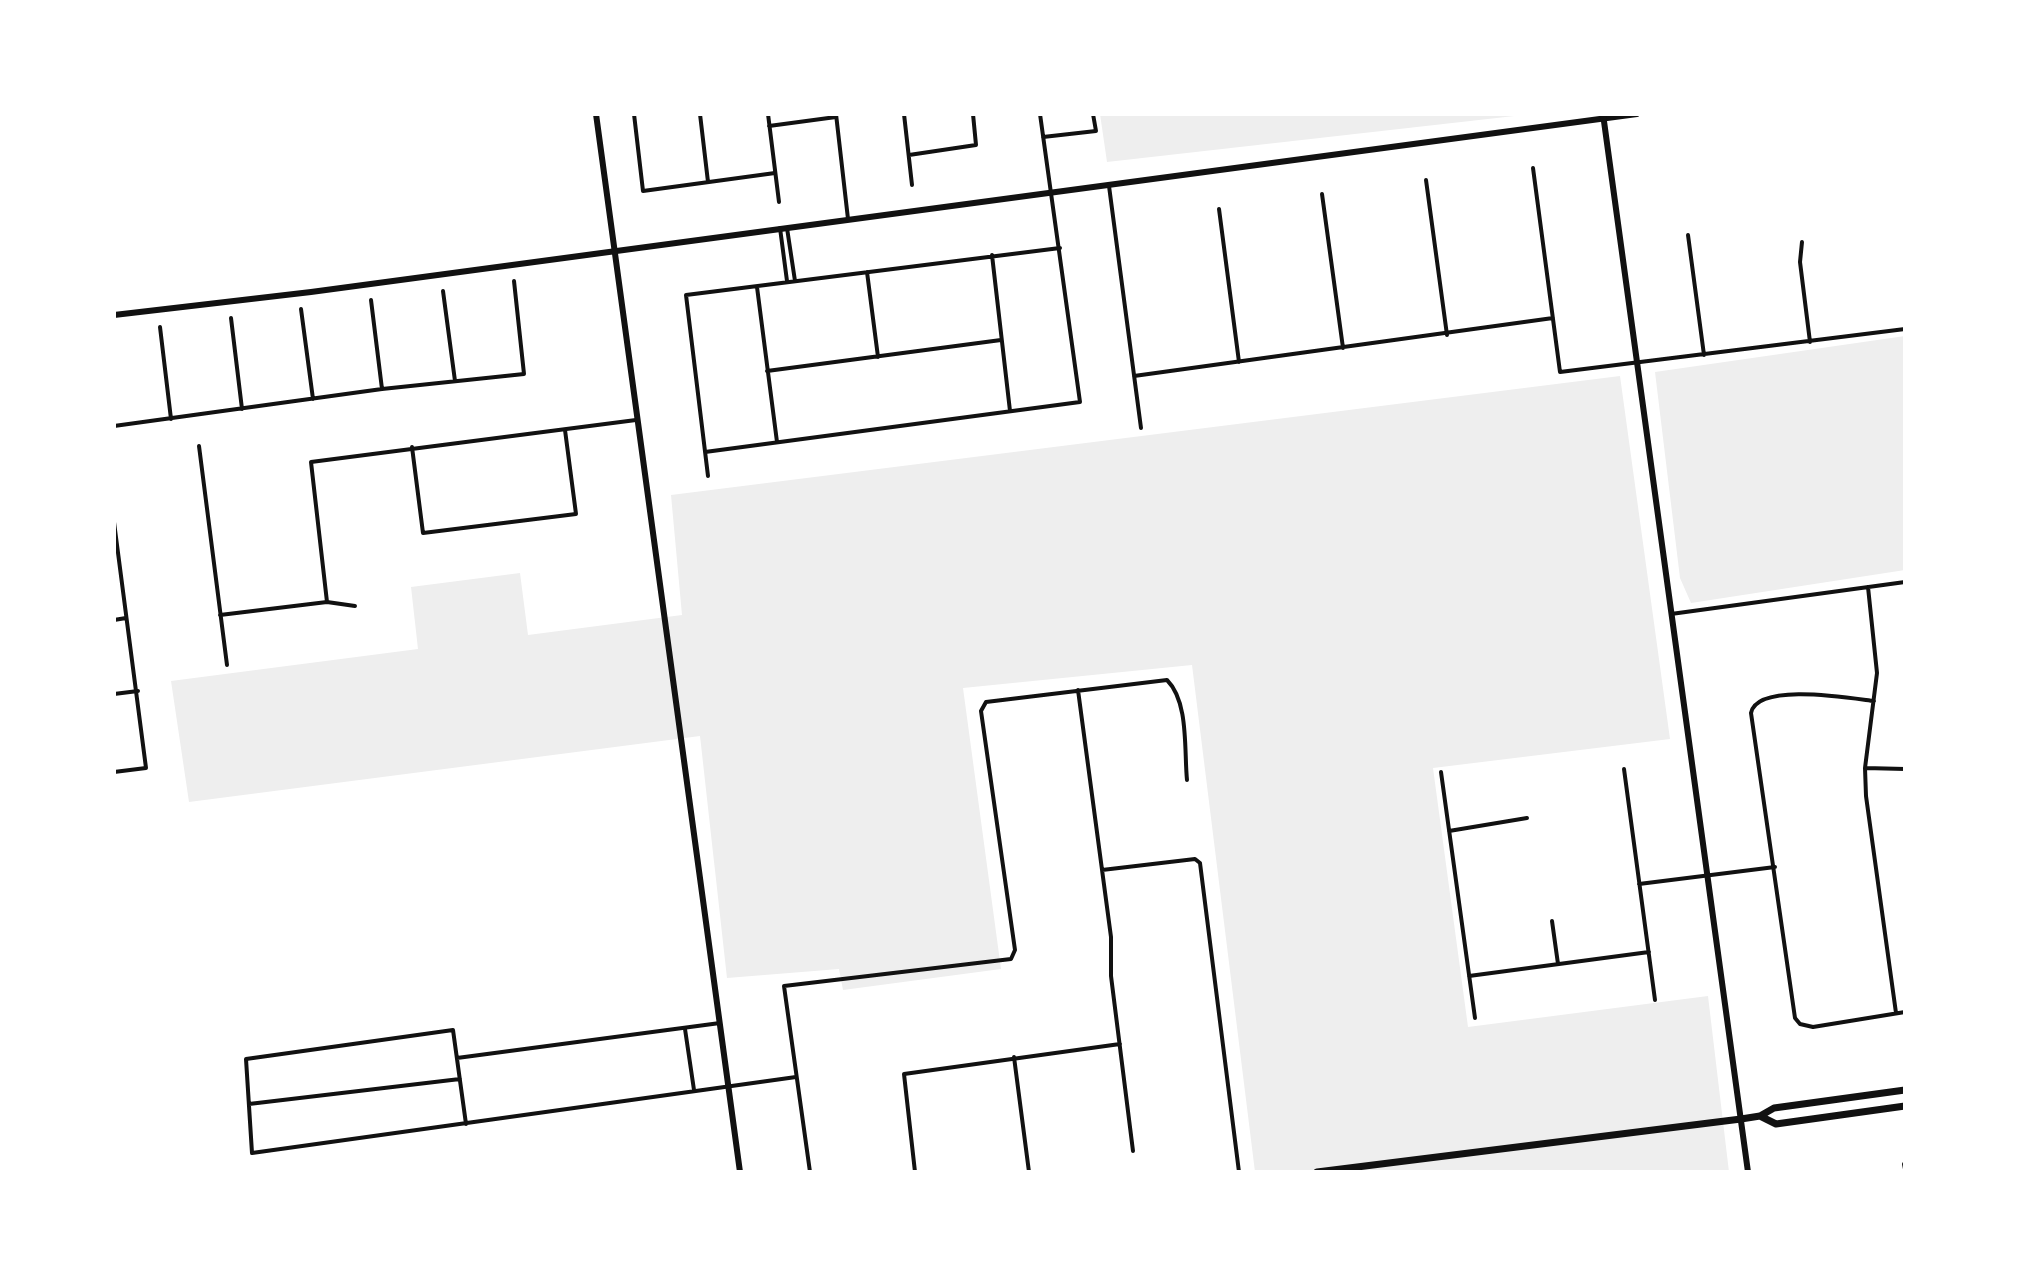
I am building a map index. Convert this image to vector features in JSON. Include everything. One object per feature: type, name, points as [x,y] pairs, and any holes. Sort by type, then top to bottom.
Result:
[{"type":"main road","points":[[596,114],[740,1172]]},
{"type":"main road","points":[[114,315],[311,292],[1109,186],[1604,116],[1637,114]]},
{"type":"main road","points":[[1604,116],[1748,1172]]},
{"type":"main road","points":[[1317,1172],[1741,1119],[1760,1116],[1774,1108],[1905,1090]]},
{"type":"main road","points":[[1760,1116],[1776,1124],[1905,1106]]},
{"type":"street","points":[[634,114],[643,191],[775,173]]},
{"type":"street","points":[[700,114],[708,182]]},
{"type":"street","points":[[768,114],[779,202]]},
{"type":"street","points":[[904,114],[912,185]]},
{"type":"street","points":[[909,155],[976,145],[973,114]]},
{"type":"street","points":[[705,452],[1080,402],[1040,114]]},
{"type":"street","points":[[1043,137],[1096,131],[1093,114]]},
{"type":"street","points":[[769,126],[836,116],[848,219]]},
{"type":"street","points":[[1533,168],[1560,372],[1905,329]]},
{"type":"street","points":[[1426,180],[1447,335]]},
{"type":"street","points":[[1109,186],[1141,428]]},
{"type":"street","points":[[1322,194],[1343,348]]},
{"type":"street","points":[[1219,209],[1239,362]]},
{"type":"street","points":[[784,228],[795,281]]},
{"type":"street","points":[[784,228],[787,282]]},
{"type":"street","points":[[1688,235],[1704,355]]},
{"type":"street","points":[[1802,242],[1800,262],[1810,342]]},
{"type":"street","points":[[708,476],[686,295],[1060,248]]},
{"type":"street","points":[[992,255],[1010,411]]},
{"type":"street","points":[[867,272],[878,357]]},
{"type":"street","points":[[114,426],[382,389],[524,374],[514,281]]},
{"type":"street","points":[[757,287],[777,442]]},
{"type":"street","points":[[443,291],[455,381]]},
{"type":"street","points":[[371,300],[382,389]]},
{"type":"street","points":[[301,309],[313,399]]},
{"type":"street","points":[[231,318],[242,409]]},
{"type":"street","points":[[1134,376],[1553,318]]},
{"type":"street","points":[[160,327],[171,419]]},
{"type":"street","points":[[767,371],[1001,340]]},
{"type":"street","points":[[327,602],[311,462],[636,420]]},
{"type":"street","points":[[412,447],[423,533],[576,514],[565,430]]},
{"type":"street","points":[[199,446],[227,665]]},
{"type":"street","points":[[114,522],[146,768],[114,772]]},
{"type":"street","points":[[1671,614],[1905,582]]},
{"type":"street","points":[[1868,587],[1877,652],[1865,768],[1896,1013]]},
{"type":"street","points":[[220,615],[327,602],[355,606]]},
{"type":"street","points":[[114,620],[126,618]]},
{"type":"street","points":[[810,1172],[784,986],[1011,959],[1015,950],[981,711],[986,702],[1167,680],[1176,689],[1179,704],[1187,780]]},
{"type":"street","points":[[1078,690],[1102,870],[1133,1151]]},
{"type":"street","points":[[114,694],[138,691]]},
{"type":"street","points":[[1874,701],[1813,694],[1762,698],[1755,703],[1751,713],[1793,1008],[1800,1024],[1813,1027],[1905,1012]]},
{"type":"street","points":[[1865,768],[1905,769]]},
{"type":"street","points":[[1624,769],[1655,1000]]},
{"type":"street","points":[[1441,772],[1475,1018]]},
{"type":"street","points":[[1449,831],[1527,818]]},
{"type":"street","points":[[1102,870],[1195,859],[1200,863],[1239,1172]]},
{"type":"street","points":[[1639,884],[1775,867]]},
{"type":"street","points":[[1552,921],[1558,964]]},
{"type":"street","points":[[1469,976],[1649,952]]},
{"type":"street","points":[[457,1058],[721,1023]]},
{"type":"street","points":[[685,1028],[694,1090]]},
{"type":"street","points":[[466,1124],[453,1030],[246,1059],[252,1153],[466,1124],[694,1090],[796,1077]]},
{"type":"street","points":[[915,1172],[904,1074],[1120,1044]]},
{"type":"street","points":[[1014,1057],[1029,1172]]},
{"type":"street","points":[[249,1104],[460,1079]]},
{"type":"shaded area","points":[[1100,114],[1532,114],[1107,162]]},
{"type":"shaded area","points":[[1905,336],[1905,570],[1691,603],[1680,578],[1655,372]]},
{"type":"shaded area","points":[[1620,376],[1670,739],[1433,768],[1468,1027],[1708,996],[1729,1172],[1255,1172],[1192,665],[963,688],[1001,969],[843,990],[839,969],[727,978],[700,736],[189,802],[171,681],[418,649],[411,587],[520,573],[528,635],[682,615],[671,495]]}]
